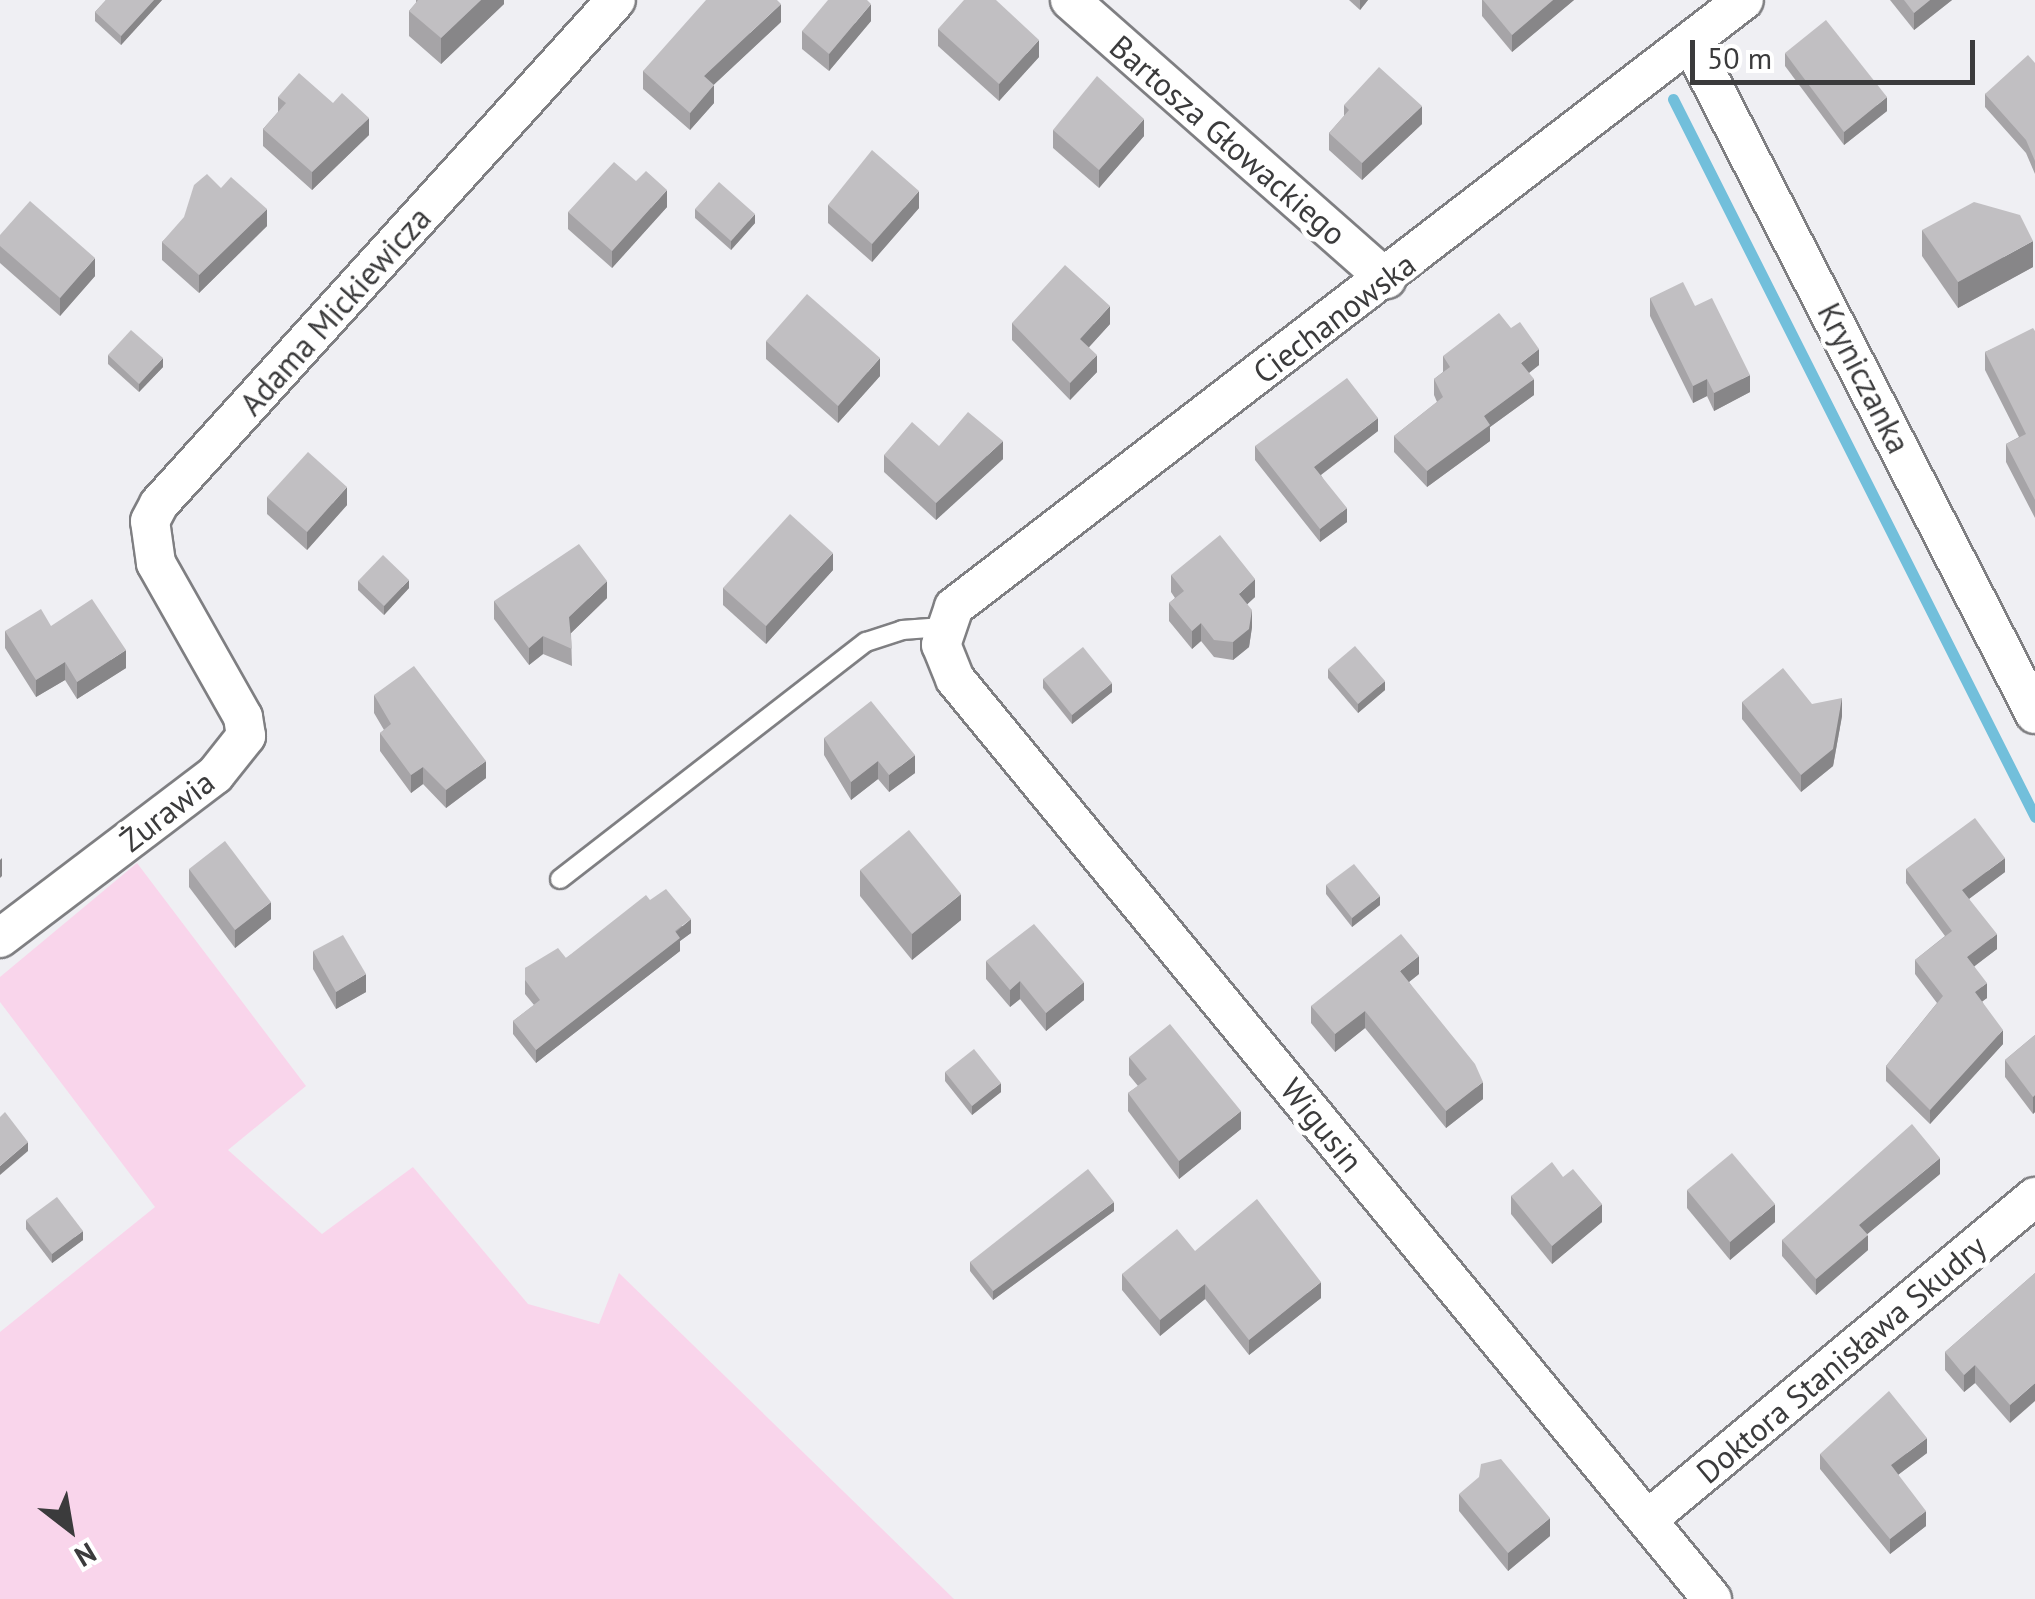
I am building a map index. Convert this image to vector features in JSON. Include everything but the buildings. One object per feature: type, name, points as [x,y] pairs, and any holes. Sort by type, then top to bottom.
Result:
[{"type":"street","name":"Adama Mickiewicza","points":[[203,647],[150,544],[150,522],[160,504],[616,0]]},
{"type":"street","name":"Bartosza Głowackiego","points":[[1070,0],[1386,279]]},
{"type":"street","name":"Ciechanowska","points":[[942,636],[954,607],[1386,279],[1744,0]]},
{"type":"street","name":"Kryniczanka","points":[[1691,43],[2035,714]]},
{"type":"street","name":"Wigusin","points":[[942,636],[954,679],[1712,1599]]},
{"type":"street","name":"Żurawia","points":[[0,938],[234,757],[246,736],[243,717],[203,647]]},
{"type":"street","name":"Doktora Stanisława Skudry","points":[[1647,1520],[2035,1197]]},
{"type":"lane","points":[[560,879],[866,642],[902,630],[942,636]]},
{"type":"shaded area","points":[[137,863],[306,1086],[228,1150],[322,1234],[413,1167],[528,1304],[599,1324],[619,1273],[954,1599],[0,1599],[0,1332],[155,1207],[0,1002],[0,977]]},
{"type":"waterway","points":[[1673,99],[2035,817]]}]
